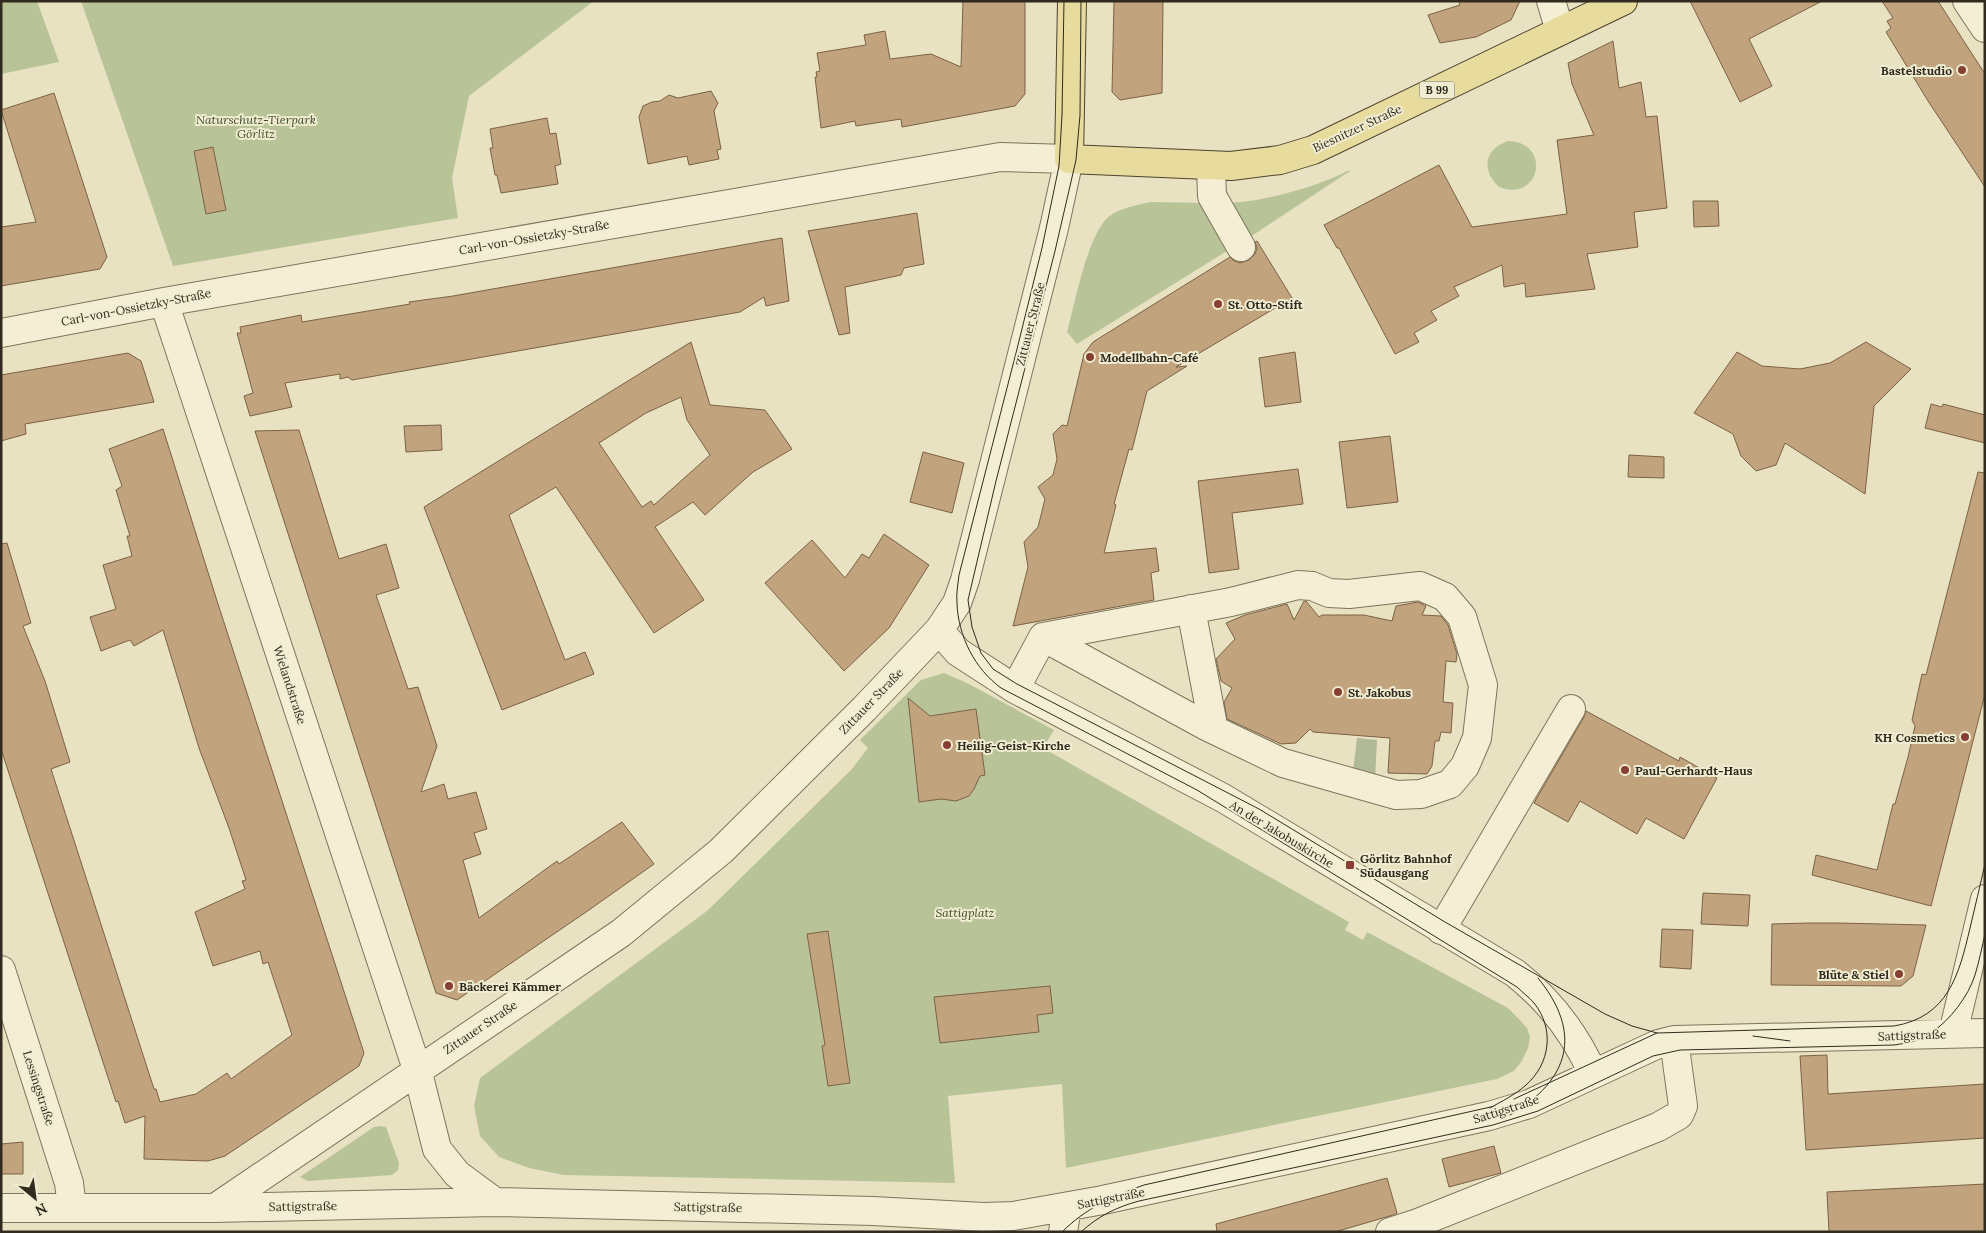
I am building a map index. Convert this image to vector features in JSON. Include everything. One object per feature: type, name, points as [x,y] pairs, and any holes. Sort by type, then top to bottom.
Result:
[{"type":"main road","name":"Zittauer Straße","points":[[1069,159],[1072,1]]},
{"type":"main road","name":"Biesnitzer Straße","points":[[1069,159],[1211,167],[1280,160],[1313,150],[1623,1]]},
{"type":"street","points":[[1551,1],[1560,31]]},
{"type":"street","points":[[1967,1],[1985,28]]},
{"type":"street","name":"Carl-von-Ossietzky-Straße","points":[[1,333],[164,302],[1000,157],[1069,159]]},
{"type":"street","name":"Zittauer Straße","points":[[417,1069],[621,933],[721,851],[864,709],[938,630],[957,603],[965,580],[1054,228],[1069,159]]},
{"type":"street","points":[[1211,167],[1212,196],[1242,247]]},
{"type":"street","name":"Wielandstraße","points":[[164,302],[417,1069]]},
{"type":"street","points":[[1298,585],[1312,586],[1329,593],[1349,594],[1420,586],[1445,598],[1462,617],[1483,685],[1477,738],[1464,766],[1450,784],[1421,794],[1396,795],[1283,763],[1208,727],[1043,637],[1231,602],[1298,585]]},
{"type":"street","points":[[1192,609],[1212,720],[1208,727]]},
{"type":"street","name":"An der Jakobuskirche","points":[[938,630],[958,652],[1015,690],[1223,798],[1515,973],[1529,984],[1564,1023],[1593,1074]]},
{"type":"street","points":[[1015,690],[1043,637]]},
{"type":"street","points":[[1441,930],[1571,709]]},
{"type":"street","points":[[1953,1033],[1985,899]]},
{"type":"street","name":"Lessingstraße","points":[[1,970],[70,1183],[72,1208]]},
{"type":"street","name":"Sattigstraße","points":[[1,1208],[215,1208],[495,1202],[891,1212],[990,1224],[1013,1216],[1065,1219],[1489,1116],[1529,1104],[1658,1044],[1674,1040],[1985,1033]]},
{"type":"street","points":[[1390,1232],[1418,1223],[1548,1172],[1658,1127],[1679,1115],[1683,1106],[1674,1040]]},
{"type":"street","points":[[215,1208],[417,1069],[437,1149],[458,1174],[495,1202]]},
{"type":"green space","points":[[1,1],[37,1],[59,62],[1,74]]},
{"type":"green space","name":"Naturschutz-Tierpark Görlitz","points":[[81,1],[594,1],[469,96],[452,178],[458,218],[173,266]]},
{"type":"green space","points":[[1508,141],[1522,144],[1531,151],[1536,160],[1536,170],[1532,180],[1524,187],[1513,190],[1499,187],[1489,174],[1488,167],[1490,155],[1494,149]]},
{"type":"green space","points":[[1349,170],[1250,237],[1229,203],[1258,200],[1291,192],[1323,182]]},
{"type":"green space","points":[[1151,202],[1210,203],[1235,246],[1077,344],[1067,332],[1083,269],[1096,236],[1103,223],[1111,215],[1126,208]]},
{"type":"green space","name":"Sattigplatz","points":[[944,673],[967,683],[1054,730],[1043,748],[1349,922],[1345,930],[1363,940],[1367,932],[1508,1008],[1527,1028],[1530,1037],[1528,1048],[1522,1061],[1514,1071],[1497,1079],[1066,1168],[1062,1084],[948,1096],[955,1183],[564,1175],[529,1168],[499,1157],[480,1136],[474,1106],[480,1078],[707,911],[852,769],[868,748],[860,740],[921,680]]},
{"type":"green space","points":[[1357,738],[1377,740],[1375,781],[1353,771]]},
{"type":"green space","points":[[374,1127],[386,1127],[399,1163],[398,1170],[392,1175],[308,1181],[300,1177]]},
{"type":"building","points":[[963,1],[1025,1],[1025,94],[1015,106],[902,127],[901,119],[856,126],[855,121],[821,128],[815,77],[817,77],[816,72],[820,71],[817,53],[866,45],[864,35],[885,31],[890,59],[931,54],[961,67]]},
{"type":"building","points":[[1114,1],[1163,1],[1162,93],[1120,100],[1112,92]]},
{"type":"building","points":[[1459,1],[1520,1],[1511,20],[1476,37],[1440,43],[1428,15],[1460,5]]},
{"type":"building","points":[[1690,1],[1822,1],[1749,39],[1772,86],[1740,102]]},
{"type":"building","points":[[1882,1],[1938,1],[1985,74],[1985,187],[1928,101],[1886,32],[1891,28],[1887,21],[1893,18]]},
{"type":"building","points":[[1613,41],[1619,88],[1641,82],[1646,117],[1657,116],[1667,208],[1634,212],[1638,247],[1587,254],[1595,289],[1526,297],[1525,283],[1504,287],[1502,265],[1454,287],[1459,296],[1431,311],[1437,320],[1414,333],[1419,342],[1395,354],[1339,248],[1337,248],[1324,225],[1439,165],[1472,227],[1567,214],[1557,140],[1594,135],[1572,84],[1568,63]]},
{"type":"building","points":[[711,91],[718,103],[714,111],[721,149],[717,150],[719,159],[689,165],[687,156],[648,164],[639,117],[643,106],[660,101],[669,95],[678,98]]},
{"type":"building","points":[[54,93],[107,257],[100,269],[1,286],[1,227],[36,222],[1,110]]},
{"type":"building","points":[[547,118],[550,134],[556,133],[561,164],[555,166],[558,184],[501,193],[497,175],[495,175],[490,148],[493,148],[490,129]]},
{"type":"building","points":[[213,147],[226,210],[206,214],[194,151]]},
{"type":"building","points":[[1693,201],[1718,201],[1719,226],[1694,227]]},
{"type":"building","points":[[917,213],[924,264],[904,268],[901,275],[845,287],[850,333],[839,335],[808,231]]},
{"type":"building","points":[[782,238],[789,301],[766,306],[764,297],[740,312],[352,380],[348,377],[340,379],[340,374],[285,383],[292,407],[250,416],[244,396],[253,393],[237,333],[241,333],[240,327],[301,315],[302,322]]},
{"type":"building","points":[[1257,241],[1292,298],[1176,367],[1187,366],[1147,391],[1132,450],[1129,449],[1114,504],[1116,505],[1104,553],[1156,548],[1159,571],[1151,573],[1154,600],[1013,626],[1028,567],[1024,542],[1038,527],[1045,499],[1038,487],[1053,475],[1057,459],[1053,434],[1062,425],[1067,426],[1084,354],[1093,342],[1230,257],[1240,263],[1249,260],[1255,254],[1257,248],[1255,242]]},
{"type":"building","points":[[691,342],[710,405],[765,410],[792,449],[753,472],[705,515],[693,502],[655,527],[704,600],[654,633],[556,487],[509,515],[565,660],[585,652],[594,674],[502,710],[424,507]],"holes":[[[681,397],[687,420],[710,455],[654,505],[651,501],[642,507],[599,443],[646,413]]]},
{"type":"building","points":[[1866,342],[1911,369],[1874,406],[1865,494],[1785,443],[1776,465],[1756,471],[1741,456],[1733,434],[1694,413],[1737,352],[1762,366],[1800,369],[1830,363]]},
{"type":"building","points":[[1295,352],[1301,402],[1265,407],[1259,358]]},
{"type":"building","points":[[128,353],[141,361],[154,402],[25,424],[26,434],[1,441],[1,375]]},
{"type":"building","points":[[1931,404],[1942,407],[1943,404],[1985,415],[1985,443],[1925,428]]},
{"type":"building","points":[[441,425],[442,450],[406,452],[404,426]]},
{"type":"building","points":[[163,429],[364,1053],[359,1066],[225,1156],[208,1161],[144,1159],[145,1116],[125,1123],[118,1101],[116,1102],[1,749],[1,544],[7,543],[31,623],[23,626],[45,681],[70,762],[51,769],[154,1089],[156,1089],[160,1102],[196,1094],[227,1073],[231,1079],[292,1035],[268,962],[263,964],[260,951],[213,966],[195,912],[245,889],[242,881],[246,880],[199,748],[163,630],[134,646],[130,640],[101,651],[90,617],[116,609],[103,565],[132,556],[127,536],[130,536],[116,490],[122,486],[109,449]]},
{"type":"building","points":[[299,430],[339,559],[386,544],[399,588],[376,595],[408,689],[418,687],[437,746],[421,792],[444,784],[448,799],[476,792],[487,829],[474,833],[481,854],[463,860],[479,918],[557,861],[559,864],[622,822],[654,864],[457,1000],[436,993],[255,431]]},
{"type":"building","points":[[1390,436],[1398,502],[1347,508],[1339,442]]},
{"type":"building","points":[[923,452],[964,463],[952,513],[910,502]]},
{"type":"building","points":[[1629,455],[1664,457],[1664,478],[1628,477]]},
{"type":"building","points":[[1298,469],[1303,504],[1232,513],[1239,569],[1209,573],[1198,481]]},
{"type":"building","points":[[1978,472],[1985,473],[1985,694],[1931,906],[1812,875],[1816,855],[1877,870],[1893,804],[1895,804],[1908,757],[1915,726],[1912,720],[1922,674],[1926,675]]},
{"type":"building","points":[[884,534],[929,565],[889,628],[844,671],[765,583],[812,540],[845,578],[862,554],[869,558]]},
{"type":"building","name":"St. Jakobus","points":[[1304,601],[1319,617],[1322,615],[1364,615],[1392,621],[1396,606],[1418,602],[1426,606],[1422,615],[1441,616],[1448,625],[1457,654],[1456,662],[1446,661],[1443,702],[1453,703],[1451,733],[1441,732],[1439,741],[1435,741],[1432,766],[1427,774],[1388,773],[1390,738],[1313,732],[1310,729],[1296,743],[1281,744],[1227,719],[1224,702],[1232,688],[1221,681],[1216,659],[1235,639],[1226,623],[1245,615],[1287,604],[1294,620]]},
{"type":"building","name":"Heilig-Geist-Kirche","points":[[908,698],[930,716],[976,709],[985,775],[980,776],[969,796],[956,801],[941,799],[919,802]]},
{"type":"building","name":"Paul-Gerhardt-Haus","points":[[1586,711],[1679,761],[1680,757],[1717,778],[1684,839],[1646,818],[1637,834],[1580,801],[1568,822],[1534,803]]},
{"type":"building","points":[[1703,893],[1750,895],[1748,926],[1701,924]]},
{"type":"building","points":[[1772,924],[1926,925],[1913,976],[1901,986],[1771,985]]},
{"type":"building","points":[[1662,929],[1693,930],[1691,969],[1660,967]]},
{"type":"building","points":[[828,931],[850,1083],[828,1086],[822,1046],[825,1045],[807,934]]},
{"type":"building","points":[[1050,986],[1053,1013],[1037,1015],[1039,1032],[940,1043],[934,997]]},
{"type":"building","points":[[1827,1055],[1828,1094],[1985,1084],[1985,1138],[1806,1150],[1800,1056]]},
{"type":"building","points":[[23,1142],[23,1174],[1,1174],[1,1144]]},
{"type":"building","points":[[1494,1146],[1501,1173],[1449,1187],[1442,1159]]},
{"type":"building","points":[[1387,1178],[1397,1213],[1393,1215],[1335,1232],[1217,1232],[1216,1224]]},
{"type":"building","points":[[1985,1184],[1985,1232],[1829,1232],[1827,1192]]},
{"type":"tram line","points":[[1064,1],[1059,166],[1042,248],[959,575],[957,593],[958,615],[965,639],[970,651],[983,671],[1001,688],[1197,790],[1517,987],[1534,1003],[1541,1013],[1547,1035],[1545,1057],[1534,1077],[1526,1085],[1490,1108]]},
{"type":"tram line","points":[[1081,1],[1080,115],[1076,160],[968,600],[972,627],[981,653],[993,669],[1017,684],[1259,809],[1445,922],[1605,1014],[1632,1026],[1657,1033],[1894,1026],[1927,1014],[1948,991],[1961,962],[1985,864]]},
{"type":"tram line","points":[[1081,1232],[1094,1221],[1108,1213],[1139,1201],[1493,1125],[1538,1111],[1653,1056],[1680,1050],[1894,1045],[1918,1040],[1927,1036],[1945,1022],[1963,1000],[1975,975],[1985,934]]},
{"type":"tram line","points":[[1510,1115],[1546,1087],[1557,1071],[1563,1054],[1565,1036],[1561,1018],[1552,998],[1538,978]]},
{"type":"tram line","points":[[1514,1099],[1657,1033]]},
{"type":"tram line","points":[[1753,1036],[1790,1041]]},
{"type":"tram line","points":[[1062,1232],[1090,1209],[1144,1185],[1495,1106]]},
{"type":"place","name":"Bastelstudio","points":[[1962,70]]},
{"type":"place","name":"St. Otto-Stift","points":[[1218,304]]},
{"type":"place","name":"Modellbahn-Café","points":[[1090,357]]},
{"type":"place","name":"St. Jakobus","points":[[1338,692]]},
{"type":"place","name":"KH Cosmetics","points":[[1965,737]]},
{"type":"place","name":"Heilig-Geist-Kirche","points":[[947,745]]},
{"type":"place","name":"Paul-Gerhardt-Haus","points":[[1625,770]]},
{"type":"place","name":"Görlitz Bahnhof Südausgang","points":[[1350,865]]},
{"type":"place","name":"Blüte & Stiel","points":[[1899,974]]},
{"type":"place","name":"Bäckerei Kämmer","points":[[449,986]]}]
